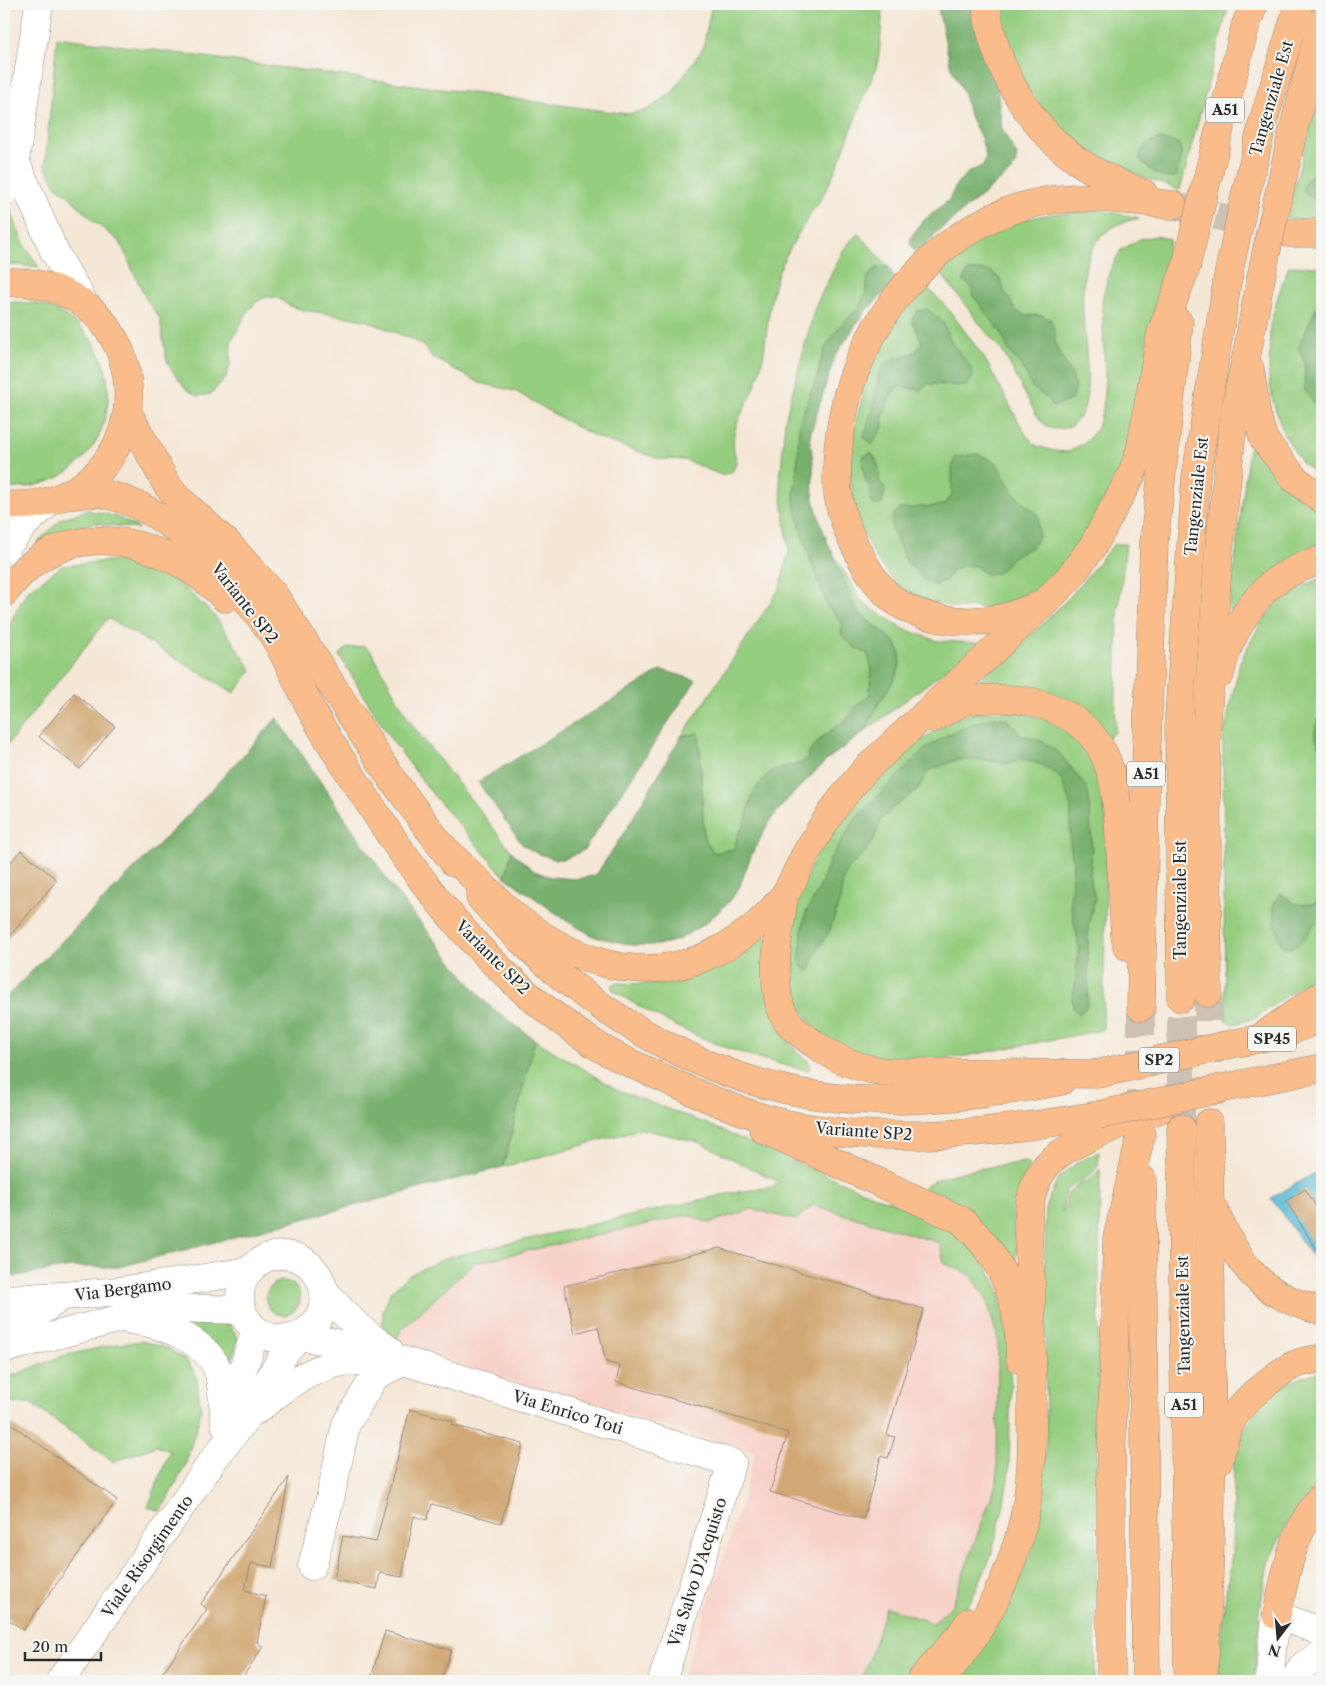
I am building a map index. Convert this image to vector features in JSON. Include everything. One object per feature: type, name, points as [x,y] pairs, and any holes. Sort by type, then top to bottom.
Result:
[{"type":"main road","points":[[986,4],[988,26],[1010,83],[1028,111],[1049,137],[1076,159],[1111,180],[1173,205],[1099,197],[1062,199],[1032,204],[980,223],[953,240],[935,255],[886,312],[855,370],[842,422],[836,475],[842,512],[850,536],[865,567],[889,596],[905,606],[939,618],[970,622],[1004,618],[1043,604]]},
{"type":"main road","name":"Tangenziale Est","points":[[1181,998],[1179,716],[1196,477],[1228,276],[1244,201],[1263,122],[1299,4]]},
{"type":"main road","name":"A51","points":[[880,754],[934,717],[963,702],[975,700],[1014,700],[1036,703],[1071,718],[1087,731],[1095,739],[1109,762],[1113,779],[1119,826],[1125,935],[1141,1007],[1145,797],[1154,542],[1186,267],[1249,12]]},
{"type":"main road","points":[[1208,993],[1206,734],[1222,513],[1234,414],[1260,282],[1292,135],[1318,49],[1322,21]]},
{"type":"main road","points":[[1288,233],[1322,233]]},
{"type":"main road","points":[[439,843],[512,914],[553,942],[580,955],[625,968],[665,968],[686,964],[736,941],[763,919],[784,896],[799,865],[831,813],[846,792],[880,754],[1002,644],[1043,604],[1069,578],[1093,546],[1132,474],[1140,451],[1160,332],[1186,267]]},
{"type":"main road","name":"SP2","points":[[4,283],[29,283],[49,287],[68,294],[100,319],[112,335],[121,353],[127,372],[129,393],[128,413],[114,450],[104,465],[87,482],[57,498],[27,506],[4,505]]},
{"type":"main road","points":[[1247,353],[1257,417],[1264,440],[1295,479],[1322,498]]},
{"type":"main road","name":"Variante SP2","points":[[128,413],[167,485],[181,501],[228,544],[274,595],[392,779],[475,891],[504,925],[569,984],[598,1005],[633,1027],[702,1061],[746,1078],[785,1089],[826,1096],[868,1100],[904,1100],[990,1093],[1097,1074]]},
{"type":"main road","points":[[1295,479],[1322,494]]},
{"type":"main road","name":"Variante SP2","points":[[57,498],[102,494],[134,504],[179,530],[204,551],[243,595],[272,633],[314,714],[374,810],[430,890],[467,934],[512,981],[598,1046],[703,1097],[746,1112],[796,1126],[851,1133],[902,1136],[964,1133],[1051,1123],[1210,1092]]},
{"type":"main road","points":[[4,593],[16,578],[32,564],[55,550],[70,545],[98,540],[127,543],[153,550],[185,565],[202,576],[219,592],[254,631],[314,714]]},
{"type":"main road","points":[[1206,734],[1224,656],[1245,615],[1266,589],[1292,571],[1322,560]]},
{"type":"main road","points":[[784,896],[776,966],[778,997],[786,1017],[796,1030],[822,1050],[843,1061],[871,1070],[887,1072],[1097,1074]]},
{"type":"main road","points":[[1260,1038],[1322,995]]},
{"type":"main road","name":"SP2","points":[[1097,1074],[1293,1030],[1322,1016]]},
{"type":"main road","name":"SP45","points":[[1222,1046],[1322,1031]]},
{"type":"main road","name":"SP45","points":[[1210,1092],[1322,1068]]},
{"type":"main road","points":[[643,1069],[777,1137],[938,1208],[960,1220],[980,1240],[1002,1271],[1013,1302],[1020,1343],[1020,1468],[1014,1515],[1001,1560],[979,1604],[961,1634],[920,1681]]},
{"type":"main road","points":[[940,1681],[969,1646],[985,1620],[1004,1581],[1024,1517],[1031,1468],[1032,1443],[1031,1283],[1028,1233],[1032,1197],[1037,1180],[1046,1166],[1058,1154],[1079,1142],[1210,1092]]},
{"type":"main road","points":[[1203,1681],[1208,1618],[1212,1498],[1209,1123]]},
{"type":"main road","name":"Tangenziale Est","points":[[1181,1128],[1188,1681]]},
{"type":"main road","name":"A51","points":[[1111,1681],[1111,1475],[1117,1239],[1142,1135],[1146,1681]]},
{"type":"main road","points":[[1210,1202],[1227,1238],[1258,1282],[1286,1300],[1322,1311]]},
{"type":"main road","points":[[1212,1498],[1220,1457],[1228,1430],[1236,1412],[1274,1377],[1299,1363],[1322,1358]]},
{"type":"main road","points":[[1278,1615],[1283,1587],[1298,1537],[1313,1506],[1322,1496]]},
{"type":"street","points":[[4,192],[15,160],[39,4]]},
{"type":"street","points":[[15,160],[54,251],[85,306]]},
{"type":"street","points":[[4,550],[25,524],[57,498]]},
{"type":"street","points":[[281,1255],[293,1256],[314,1269],[321,1280],[324,1291],[322,1312],[310,1330],[300,1336],[289,1339],[277,1339],[266,1336],[249,1320],[241,1290],[249,1271],[258,1263],[281,1255]]},
{"type":"street","name":"Via Bergamo","points":[[4,1326],[28,1320],[63,1296],[119,1291],[249,1271]]},
{"type":"street","name":"Via Enrico Toti","points":[[324,1291],[339,1310],[366,1335],[404,1361]]},
{"type":"street","points":[[4,1299],[63,1296]]},
{"type":"street","name":"Via Bergamo","points":[[4,1349],[117,1319],[171,1308],[249,1320]]},
{"type":"street","name":"Viale Risorgimento","points":[[117,1319],[142,1321],[160,1326],[188,1339],[206,1352],[218,1372],[235,1422]]},
{"type":"street","name":"Viale Risorgimento","points":[[235,1422],[249,1320]]},
{"type":"street","name":"Via Enrico Toti","points":[[300,1336],[360,1348],[732,1463]]},
{"type":"street","name":"Viale Risorgimento","points":[[60,1681],[216,1456],[235,1422],[287,1349],[300,1336]]},
{"type":"street","points":[[235,1422],[305,1376],[331,1365],[358,1361],[404,1361]]},
{"type":"street","points":[[312,1566],[330,1499],[346,1424],[374,1376],[404,1361]]},
{"type":"street","name":"Via Salvo D'Acquisto","points":[[662,1681],[732,1463]]},
{"type":"street","points":[[1270,1681],[1272,1648],[1278,1615],[1322,1632]]},
{"type":"street","points":[[1294,1681],[1304,1665],[1322,1654]]},
{"type":"shaded area","points":[[813,1205],[940,1243],[944,1263],[971,1275],[986,1298],[998,1339],[997,1481],[952,1605],[933,1623],[886,1607],[862,1681],[681,1681],[740,1508],[755,1452],[493,1376],[395,1341],[403,1328],[474,1263],[688,1215],[709,1223],[752,1209],[796,1220]]},
{"type":"green space","points":[[712,4],[884,4],[879,55],[875,71],[828,186],[793,242],[778,273],[771,300],[760,370],[756,384],[738,422],[733,440],[737,462],[732,472],[721,475],[685,460],[660,459],[599,438],[515,391],[480,383],[432,357],[424,346],[414,340],[365,320],[304,310],[290,306],[278,298],[266,297],[256,302],[248,311],[231,342],[230,364],[226,377],[211,394],[198,396],[187,390],[171,369],[166,358],[160,319],[146,299],[120,242],[91,219],[66,193],[56,186],[45,166],[57,37],[627,114],[647,110],[672,93],[703,48]]},
{"type":"green space","points":[[937,4],[972,4],[981,46],[997,87],[1002,129],[1017,156],[1015,165],[1010,172],[936,233],[923,249],[914,251],[910,243],[912,235],[923,221],[949,200],[957,183],[969,172],[984,165],[986,156],[981,138],[968,112],[964,93],[951,68]]},
{"type":"green space","points":[[997,4],[1229,4],[1180,190],[1119,168],[1057,128],[1021,79],[999,23]]},
{"type":"green space","points":[[1322,82],[1322,219],[1306,221],[1286,218]]},
{"type":"green space","points":[[1160,139],[1178,143],[1180,147],[1181,155],[1177,176],[1162,176],[1140,160],[1143,149]]},
{"type":"green space","points":[[1322,170],[1322,200],[1320,200],[1308,196],[1303,190],[1309,177]]},
{"type":"green space","points":[[7,209],[11,211],[24,245],[39,267],[4,266],[4,212]]},
{"type":"green space","points":[[1099,210],[1140,218],[1108,231],[1090,254],[1083,284],[1087,383],[1083,409],[1070,426],[1053,429],[1044,424],[1038,417],[1003,352],[937,269],[998,228],[1040,216]]},
{"type":"green space","points":[[858,233],[889,267],[876,268],[868,277],[866,291],[860,306],[840,326],[821,360],[798,457],[794,501],[805,543],[827,605],[842,623],[854,647],[868,654],[871,666],[870,695],[857,705],[851,716],[820,739],[804,762],[792,766],[779,767],[752,796],[745,823],[738,835],[734,849],[714,853],[704,838],[699,734],[682,736],[780,588],[789,551],[780,484],[785,420],[815,307],[844,249]]},
{"type":"green space","points":[[1156,236],[1170,239],[1131,442],[1122,470],[1085,541],[1039,591],[1000,605],[957,608],[925,600],[898,586],[877,560],[862,531],[855,509],[850,475],[855,425],[868,375],[897,320],[925,285],[949,310],[983,356],[1026,435],[1037,446],[1054,451],[1069,452],[1088,440],[1097,428],[1103,409],[1105,375],[1102,300],[1110,270],[1121,250],[1140,239]]},
{"type":"green space","points":[[1289,266],[1322,267],[1322,479],[1301,462],[1284,434],[1273,402],[1269,378],[1270,325]]},
{"type":"green space","points":[[889,267],[895,279],[887,291],[866,310],[835,356],[810,439],[813,462],[813,495],[827,542],[856,608],[864,618],[895,642],[900,654],[899,669],[864,732],[828,759],[787,800],[769,822],[751,856],[739,888],[730,901],[707,922],[678,940],[658,945],[633,945],[595,937],[567,921],[505,877],[512,852],[534,871],[551,877],[577,879],[596,875],[627,828],[681,736],[699,733],[704,838],[714,853],[734,849],[738,835],[745,823],[752,796],[760,783],[768,774],[779,767],[792,766],[804,762],[820,739],[850,716],[857,705],[870,695],[871,666],[868,654],[854,647],[841,634],[842,623],[827,605],[805,543],[794,501],[799,428],[802,414],[818,375],[825,348],[840,326],[860,306],[866,291],[868,277],[876,268]]},
{"type":"green space","points":[[968,271],[991,271],[1000,279],[1016,311],[1027,316],[1040,315],[1051,320],[1055,333],[1055,345],[1072,375],[1075,388],[1073,399],[1053,407],[1049,400],[1032,387],[1023,368],[1009,351],[1000,331],[974,297],[971,287],[963,280]]},
{"type":"green space","points":[[1322,283],[1322,430],[1319,410],[1304,389],[1305,364],[1298,348],[1319,302]]},
{"type":"green space","points":[[4,302],[42,305],[75,323],[97,349],[107,379],[107,412],[96,442],[74,467],[44,483],[4,488]]},
{"type":"green space","points":[[927,309],[943,322],[951,342],[971,367],[973,377],[967,386],[928,384],[919,390],[897,386],[883,417],[883,427],[872,445],[864,437],[873,407],[880,372],[889,360],[912,354],[918,349],[922,342],[912,320],[917,311]]},
{"type":"green space","points":[[1255,440],[1286,487],[1322,514],[1322,548],[1231,612],[1229,609],[1249,448]]},
{"type":"green space","points":[[871,453],[880,473],[879,481],[885,489],[882,504],[874,505],[869,499],[871,490],[865,480],[862,461],[863,456]]},
{"type":"green space","points":[[978,454],[997,463],[1013,493],[1038,514],[1039,537],[1033,546],[1013,557],[998,573],[986,574],[975,566],[963,565],[953,571],[946,580],[935,585],[924,580],[906,562],[892,529],[892,517],[899,509],[945,505],[952,495],[952,468],[955,457]]},
{"type":"green space","points":[[87,510],[114,516],[136,526],[138,529],[94,523],[65,531],[36,544],[61,519]]},
{"type":"green space","points":[[1114,544],[1126,544],[1118,613],[1115,732],[1105,740],[974,689],[977,681],[1037,629],[1068,599]]},
{"type":"green space","points":[[831,550],[862,602],[904,629],[938,641],[981,643],[864,732],[896,675],[900,659],[899,651],[891,639],[857,610]]},
{"type":"green space","points":[[117,560],[173,577],[214,615],[252,670],[234,693],[108,618],[4,749],[4,639],[5,633],[27,591],[62,566]]},
{"type":"green space","points":[[1322,578],[1322,970],[1257,1017],[1235,1024],[1225,1021],[1223,738],[1240,662],[1260,624],[1278,602],[1300,587]]},
{"type":"green space","points":[[364,646],[371,651],[412,725],[512,852],[505,877],[434,796],[391,739],[339,655],[347,648]]},
{"type":"green space","points":[[662,670],[696,680],[584,850],[565,859],[553,859],[532,851],[522,844],[478,782]]},
{"type":"green space","points":[[1014,711],[1050,720],[1079,739],[1098,767],[1107,827],[1103,1030],[960,1057],[899,1063],[865,1058],[820,1035],[796,1002],[788,958],[796,901],[822,841],[888,760],[955,719],[976,712]]},
{"type":"green space","points":[[996,717],[1007,719],[1021,735],[1042,741],[1060,754],[1086,787],[1089,797],[1092,848],[1090,879],[1095,898],[1088,927],[1088,998],[1086,1008],[1079,1014],[1073,1008],[1072,997],[1075,987],[1079,948],[1070,901],[1073,864],[1070,843],[1071,807],[1062,781],[1057,774],[1040,764],[1032,762],[1022,761],[1004,764],[986,760],[956,760],[928,771],[918,789],[887,813],[881,820],[874,839],[862,856],[847,870],[830,930],[815,954],[809,972],[802,967],[800,959],[802,931],[806,912],[820,887],[830,859],[857,817],[926,748],[947,735],[974,723]]},
{"type":"green space","points":[[1322,717],[1322,750],[1316,738],[1315,728],[1318,719]]},
{"type":"green space","points":[[277,718],[397,894],[487,1004],[535,1040],[503,1167],[119,1267],[70,1267],[4,1278],[4,999],[192,811]]},
{"type":"green space","points":[[1322,892],[1322,917],[1302,941],[1297,945],[1284,948],[1275,920],[1274,904],[1277,898],[1281,893],[1295,904],[1315,904]]},
{"type":"green space","points":[[766,934],[776,1022],[795,1050],[809,1062],[809,1069],[807,1070],[757,1058],[705,1039],[656,1016],[612,989],[612,985],[616,983],[649,984],[688,979],[728,964]]},
{"type":"green space","points":[[535,1040],[618,1090],[707,1124],[879,1198],[921,1210],[951,1228],[979,1253],[999,1289],[1011,1357],[1009,1472],[1003,1509],[991,1556],[972,1599],[937,1648],[907,1681],[862,1681],[886,1607],[933,1623],[952,1605],[997,1481],[998,1339],[986,1298],[971,1275],[944,1263],[940,1243],[813,1205],[796,1220],[752,1209],[709,1223],[688,1215],[474,1263],[403,1328],[395,1341],[383,1326],[383,1311],[391,1291],[409,1275],[445,1258],[731,1193],[772,1187],[779,1182],[699,1142],[641,1129],[503,1167]]},
{"type":"green space","points":[[1099,1152],[1098,1164],[1093,1172],[1066,1190],[1062,1212],[1065,1208],[1068,1193],[1078,1185],[1089,1180],[1100,1169],[1095,1681],[958,1681],[976,1658],[1004,1614],[1033,1548],[1042,1505],[1046,1435],[1046,1205],[1058,1178],[1078,1162]]},
{"type":"green space","points":[[1024,1162],[1029,1163],[1015,1264],[1012,1265],[924,1187],[933,1181],[958,1173]]},
{"type":"green space","points":[[283,1281],[290,1282],[295,1286],[299,1291],[299,1305],[295,1310],[290,1314],[283,1315],[276,1314],[271,1310],[267,1305],[266,1298],[267,1291],[271,1286],[276,1282]]},
{"type":"green space","points":[[202,1322],[230,1325],[238,1338],[228,1375],[170,1324]]},
{"type":"green space","points":[[143,1341],[167,1348],[186,1360],[194,1371],[197,1380],[201,1411],[185,1466],[161,1511],[148,1507],[170,1451],[156,1446],[114,1462],[30,1403],[4,1404],[4,1379],[62,1356],[117,1344]]},
{"type":"green space","points":[[1322,1372],[1322,1477],[1288,1522],[1268,1563],[1260,1609],[1254,1681],[1219,1681],[1222,1621],[1232,1555],[1234,1457],[1242,1434],[1261,1403],[1289,1382]]},
{"type":"water","points":[[1322,1169],[1322,1269],[1321,1269],[1271,1198]]},
{"type":"building","points":[[74,693],[115,726],[80,769],[39,737]]},
{"type":"building","points":[[21,850],[57,880],[4,943],[4,870]]},
{"type":"building","points":[[1305,1189],[1322,1215],[1322,1258],[1286,1201]]},
{"type":"building","points":[[719,1248],[924,1309],[887,1435],[895,1437],[888,1458],[881,1456],[863,1519],[770,1492],[788,1433],[616,1382],[620,1366],[606,1362],[598,1327],[575,1333],[564,1286]]},
{"type":"building","points":[[410,1409],[453,1421],[452,1425],[523,1444],[501,1523],[432,1504],[427,1520],[414,1516],[402,1577],[380,1573],[377,1589],[334,1580],[343,1536],[376,1542]]},
{"type":"building","points":[[4,1419],[117,1500],[23,1630],[4,1616]]},
{"type":"building","points":[[289,1477],[272,1567],[251,1563],[245,1590],[266,1596],[257,1642],[263,1647],[240,1681],[157,1681],[207,1609],[201,1604]]},
{"type":"building","points":[[385,1631],[451,1650],[441,1681],[370,1681]]},
{"type":"tunnel","points":[[1175,206],[1288,233]]},
{"type":"tunnel","points":[[1208,993],[1209,1123]]},
{"type":"tunnel","points":[[1181,998],[1181,1128]]},
{"type":"tunnel","points":[[1141,1007],[1141,1128]]}]
